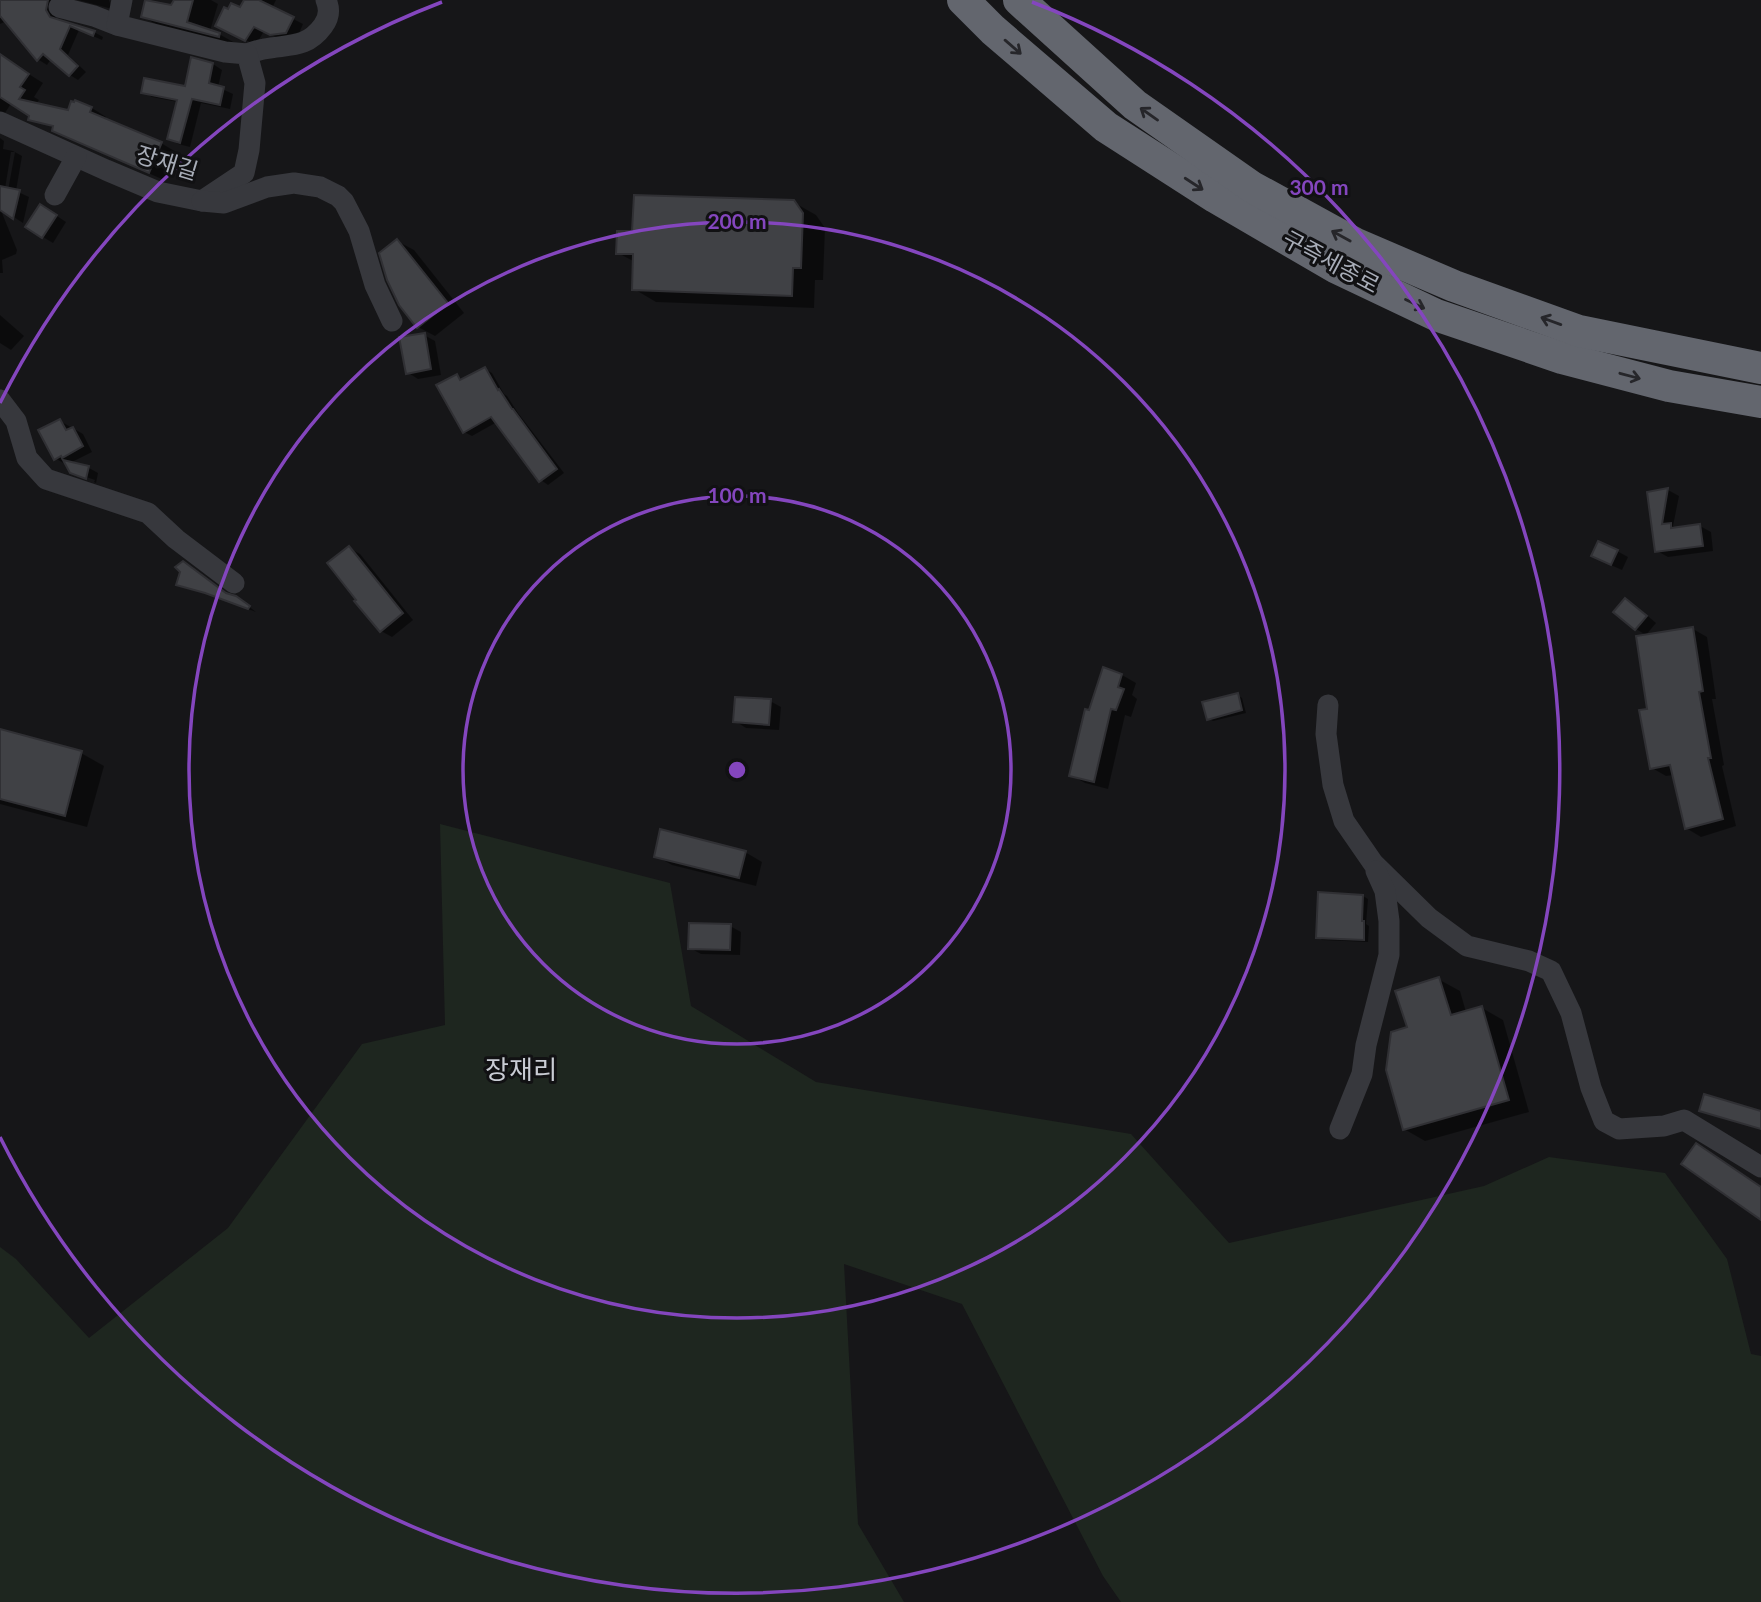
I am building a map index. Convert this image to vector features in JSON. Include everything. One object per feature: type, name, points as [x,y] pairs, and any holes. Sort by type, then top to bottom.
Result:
[{"type":"highway","name":"구즉세종로","points":[[963,0],[993,30],[1106,127],[1215,197],[1335,267],[1436,314],[1562,358],[1669,386],[1761,402]]},
{"type":"highway","name":"구즉세종로","points":[[1019,0],[1135,104],[1252,187],[1356,244],[1454,286],[1579,331],[1761,368]]},
{"type":"street","points":[[117,25],[122,0]]},
{"type":"street","points":[[59,7],[117,25],[225,52],[247,54],[263,49],[292,46],[315,36],[328,19],[326,0]]},
{"type":"street","name":"장재길","points":[[0,122],[158,192],[202,201],[244,173],[249,150],[255,83],[247,54]]},
{"type":"street","points":[[55,195],[76,157]]},
{"type":"street","points":[[202,201],[224,204],[267,187],[294,183],[320,187],[338,197],[345,202],[359,231],[375,285],[392,321]]},
{"type":"street","points":[[0,400],[16,421],[27,458],[46,479],[148,513],[234,583]]},
{"type":"street","points":[[1328,705],[1326,734],[1333,785],[1344,821],[1373,863],[1429,918],[1467,946],[1529,961],[1551,971],[1571,1013],[1591,1088],[1604,1121],[1619,1129],[1664,1126],[1684,1120],[1761,1167]]},
{"type":"street","points":[[1340,1129],[1362,1074],[1366,1045],[1389,955],[1389,921],[1385,891],[1373,863]]},
{"type":"shaded area","points":[[440,824],[670,883],[691,1006],[816,1082],[1131,1134],[1229,1243],[1484,1186],[1549,1157],[1665,1173],[1727,1259],[1751,1354],[1761,1356],[1761,1602],[1121,1602],[1103,1576],[962,1304],[844,1264],[858,1524],[904,1602],[0,1602],[0,1247],[16,1259],[89,1338],[228,1228],[362,1044],[445,1025]]},
{"type":"building","points":[[0,0],[48,0],[46,10],[50,17],[95,31],[93,36],[70,26],[60,49],[78,66],[69,76],[43,54],[37,61],[0,16]]},
{"type":"building","points":[[145,0],[171,5],[174,0],[193,0],[187,22],[220,33],[219,37],[141,17]]},
{"type":"building","points":[[244,0],[259,0],[294,17],[286,33],[270,35],[254,27],[245,41],[215,26],[224,7],[228,9],[231,3],[240,7]]},
{"type":"building","points":[[0,54],[29,74],[20,87],[25,90],[19,99],[68,110],[71,101],[75,100],[92,107],[90,112],[162,142],[149,173],[52,131],[53,126],[28,120],[29,116],[0,97]]},
{"type":"building","points":[[191,57],[213,63],[209,83],[224,87],[220,105],[192,99],[180,143],[167,139],[177,100],[141,93],[144,78],[185,86]]},
{"type":"building","points":[[0,186],[20,190],[13,219],[0,210]]},
{"type":"building","points":[[634,195],[794,200],[803,213],[801,268],[793,268],[792,296],[632,290],[633,254],[616,254],[617,231],[632,231]]},
{"type":"building","points":[[40,204],[57,215],[42,238],[25,227]]},
{"type":"building","points":[[397,239],[448,303],[417,328],[399,305],[387,280],[379,253]]},
{"type":"building","points":[[425,333],[431,369],[406,374],[399,337]]},
{"type":"building","points":[[485,367],[498,390],[557,469],[539,482],[491,417],[463,433],[436,385],[457,374],[460,380]]},
{"type":"building","points":[[60,419],[66,430],[73,427],[83,446],[54,460],[38,430]]},
{"type":"building","points":[[63,460],[89,466],[86,479],[70,473]]},
{"type":"building","points":[[1668,488],[1662,524],[1671,523],[1671,528],[1700,524],[1703,546],[1655,552],[1647,492]]},
{"type":"building","points":[[1598,541],[1618,550],[1611,565],[1591,556]]},
{"type":"building","points":[[349,546],[403,613],[380,632],[327,563]]},
{"type":"building","points":[[183,561],[226,593],[236,596],[250,606],[248,609],[176,585],[180,572],[175,567]]},
{"type":"building","points":[[1625,598],[1647,616],[1635,630],[1613,612]]},
{"type":"building","points":[[1693,627],[1703,691],[1699,692],[1711,758],[1708,758],[1723,819],[1685,829],[1670,765],[1650,769],[1639,710],[1647,709],[1636,636]]},
{"type":"building","points":[[1103,667],[1122,674],[1118,687],[1124,689],[1116,710],[1111,709],[1094,782],[1069,776],[1085,709],[1089,710]]},
{"type":"building","points":[[1238,693],[1242,710],[1207,720],[1202,702]]},
{"type":"building","points":[[735,697],[771,699],[769,725],[733,722]]},
{"type":"building","points":[[0,729],[82,751],[65,816],[0,799]]},
{"type":"building","points":[[660,829],[746,851],[739,878],[654,857]]},
{"type":"building","points":[[1318,892],[1363,895],[1364,940],[1316,938]]},
{"type":"building","points":[[689,923],[731,924],[730,950],[688,949]]},
{"type":"building","points":[[1439,977],[1451,1015],[1482,1006],[1509,1100],[1403,1130],[1386,1070],[1391,1032],[1407,1027],[1395,991]]},
{"type":"building","points":[[1704,1094],[1761,1111],[1761,1129],[1699,1111]]},
{"type":"building","points":[[1696,1143],[1761,1187],[1761,1220],[1681,1164]]},
{"type":"district","name":"장재리","points":[[521,1070]]}]
